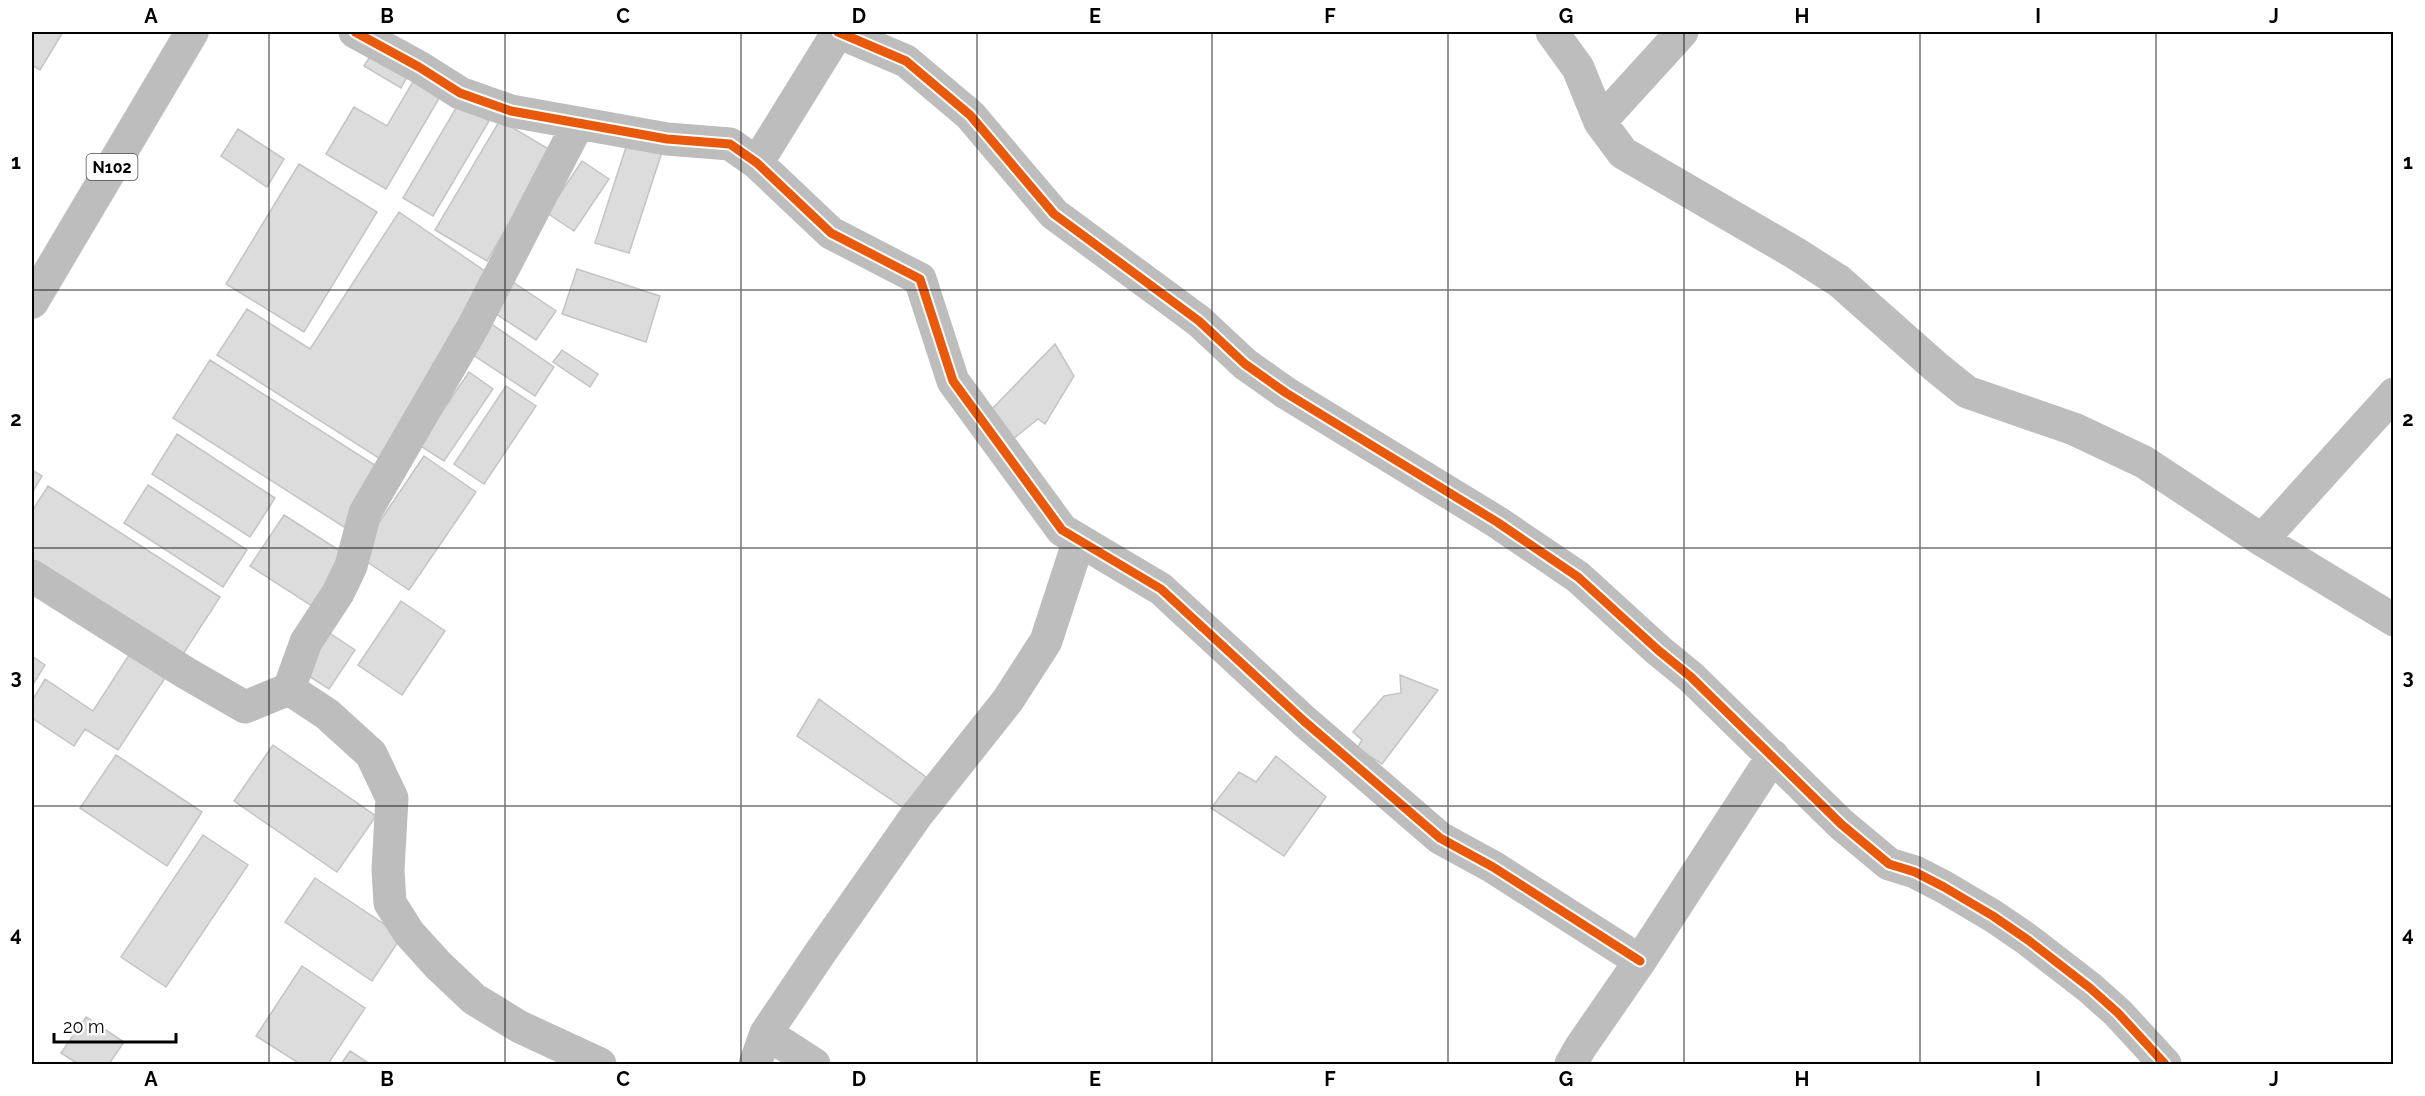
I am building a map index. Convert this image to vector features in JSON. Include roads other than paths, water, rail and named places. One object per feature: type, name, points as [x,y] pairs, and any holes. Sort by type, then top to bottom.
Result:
[{"type":"main road","name":"N102","points":[[32,302],[192,32]]},
{"type":"main road","points":[[355,32],[419,67],[460,93],[511,111],[667,139],[730,144],[757,163],[831,233],[920,279],[953,381],[1062,530],[1161,589],[1304,721],[1440,838],[1492,867],[1641,961]]},
{"type":"main road","points":[[757,163],[838,32],[906,61],[970,115],[1054,214],[1199,321],[1245,363],[1269,381],[1497,522],[1578,577],[1691,677],[1841,824],[1889,864],[1915,872],[1993,916],[2090,988],[2118,1013],[2165,1065]]},
{"type":"main road","points":[[1552,32],[1578,68],[1600,122],[1623,153],[1839,281],[1967,392],[2073,429],[2144,462],[2262,540],[2394,620]]},
{"type":"main road","points":[[1600,122],[1682,32]]},
{"type":"main road","points":[[32,576],[186,673],[245,707],[289,689],[306,642],[338,593],[351,566],[365,513],[474,326],[578,124]]},
{"type":"main road","points":[[2262,540],[2394,394]]},
{"type":"main road","points":[[755,1065],[766,1033],[916,816],[1008,700],[1040,651],[1046,641],[1079,540]]},
{"type":"main road","points":[[289,689],[327,714],[371,754],[392,798],[388,870],[390,903],[409,933],[474,999],[520,1027],[600,1065]]},
{"type":"main road","points":[[1571,1065],[1773,756]]},
{"type":"main road","points":[[766,1033],[814,1065]]}]
